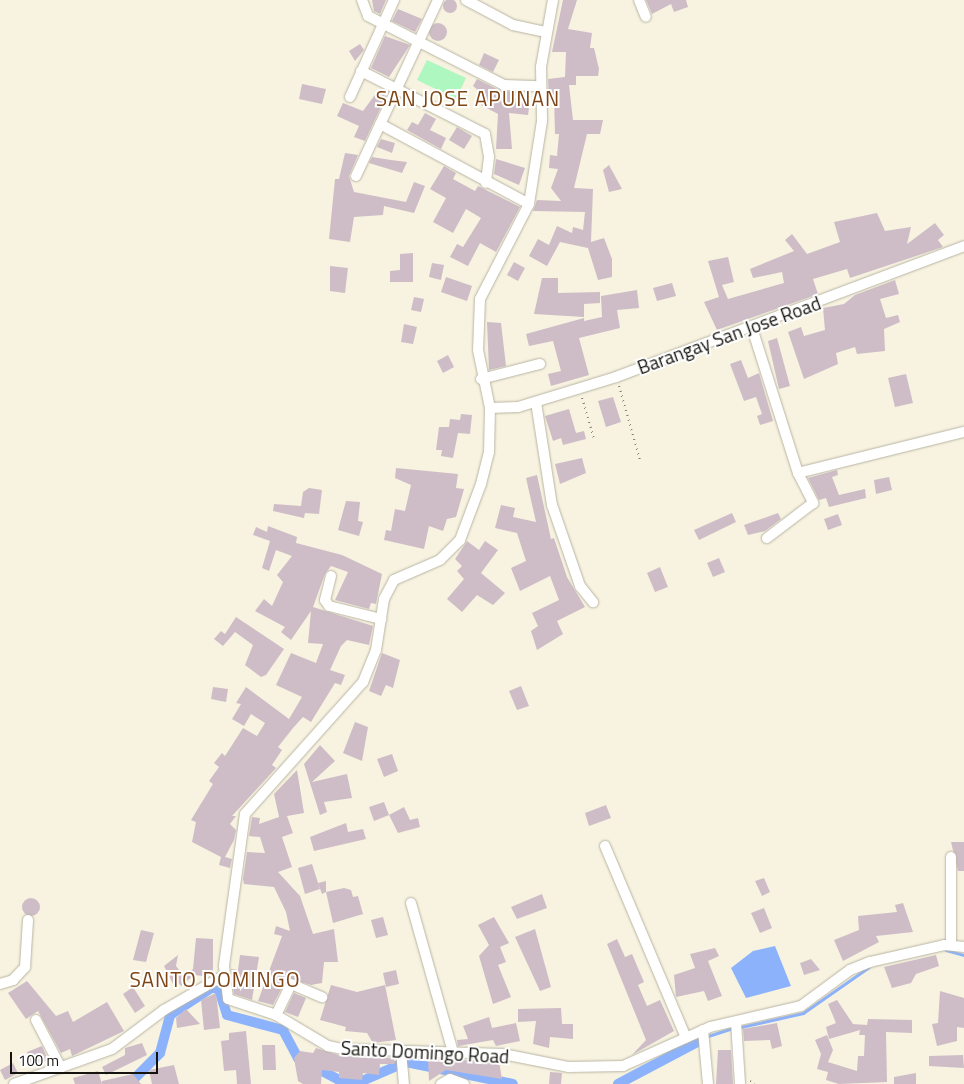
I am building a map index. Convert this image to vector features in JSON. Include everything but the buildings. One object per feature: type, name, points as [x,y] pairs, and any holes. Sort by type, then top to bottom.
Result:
[{"type":"street","points":[[362,0],[368,16],[504,85],[540,86]]},
{"type":"street","points":[[350,97],[394,0]]},
{"type":"street","points":[[356,176],[438,0]]},
{"type":"street","points":[[466,0],[514,25],[546,32]]},
{"type":"street","points":[[490,408],[481,379],[477,330],[480,299],[529,204],[542,121],[540,86],[546,32],[553,0]]},
{"type":"street","points":[[639,0],[646,16]]},
{"type":"street","points":[[361,71],[484,134],[489,157],[486,183]]},
{"type":"street","points":[[380,124],[486,183],[529,204]]},
{"type":"street","name":"Barangay San Jose Road","points":[[490,408],[536,402],[616,377],[752,328],[964,246]]},
{"type":"street","points":[[752,328],[798,473],[813,503],[767,538]]},
{"type":"street","points":[[481,379],[540,364]]},
{"type":"street","points":[[536,402],[552,505],[580,586],[594,602]]},
{"type":"street","name":"Santo Domingo Road","points":[[490,408],[483,476],[460,540],[440,560],[394,580],[363,682],[245,814],[223,988],[233,1004],[276,1015],[328,1046],[401,1059],[453,1052],[503,1054],[568,1067],[623,1066],[703,1030],[801,1006],[850,970],[870,962],[951,945],[964,947]]},
{"type":"street","points":[[798,473],[964,432]]},
{"type":"street","points":[[331,576],[325,600],[329,606],[381,619]]},
{"type":"street","points":[[605,846],[686,1038]]},
{"type":"street","points":[[951,858],[951,945]]},
{"type":"street","points":[[412,903],[453,1052]]},
{"type":"street","points":[[0,984],[13,980],[25,967],[28,920]]},
{"type":"street","points":[[14,1084],[112,1049],[164,1010],[225,975]]},
{"type":"street","points":[[276,1015],[290,984],[322,997]]},
{"type":"street","points":[[36,1020],[61,1068]]},
{"type":"street","points":[[736,1022],[740,1084]]},
{"type":"street","points":[[703,1030],[708,1084]]},
{"type":"street","points":[[401,1059],[404,1084]]},
{"type":"street","points":[[441,1084],[450,1079],[464,1084]]},
{"type":"path","points":[[616,377],[640,460]]},
{"type":"path","points":[[580,388],[594,438]]},
{"type":"green space","points":[[427,60],[466,78],[456,99],[417,80]]},
{"type":"water","points":[[775,946],[791,986],[746,998],[731,968],[753,951]]},
{"type":"waterway","points":[[946,950],[964,955]]},
{"type":"waterway","points":[[741,1027],[803,1013],[869,967]]},
{"type":"waterway","points":[[129,1084],[160,1053],[170,1015],[213,987],[219,990],[227,1015],[283,1030],[298,1058],[339,1080],[362,1081],[406,1062],[513,1084]]},
{"type":"waterway","points":[[708,1036],[733,1028]]},
{"type":"waterway","points":[[618,1084],[701,1040]]},
{"type":"district","name":"SAN JOSE APUNAN","points":[[468,98]]},
{"type":"district","name":"SANTO DOMINGO","points":[[215,979]]}]
